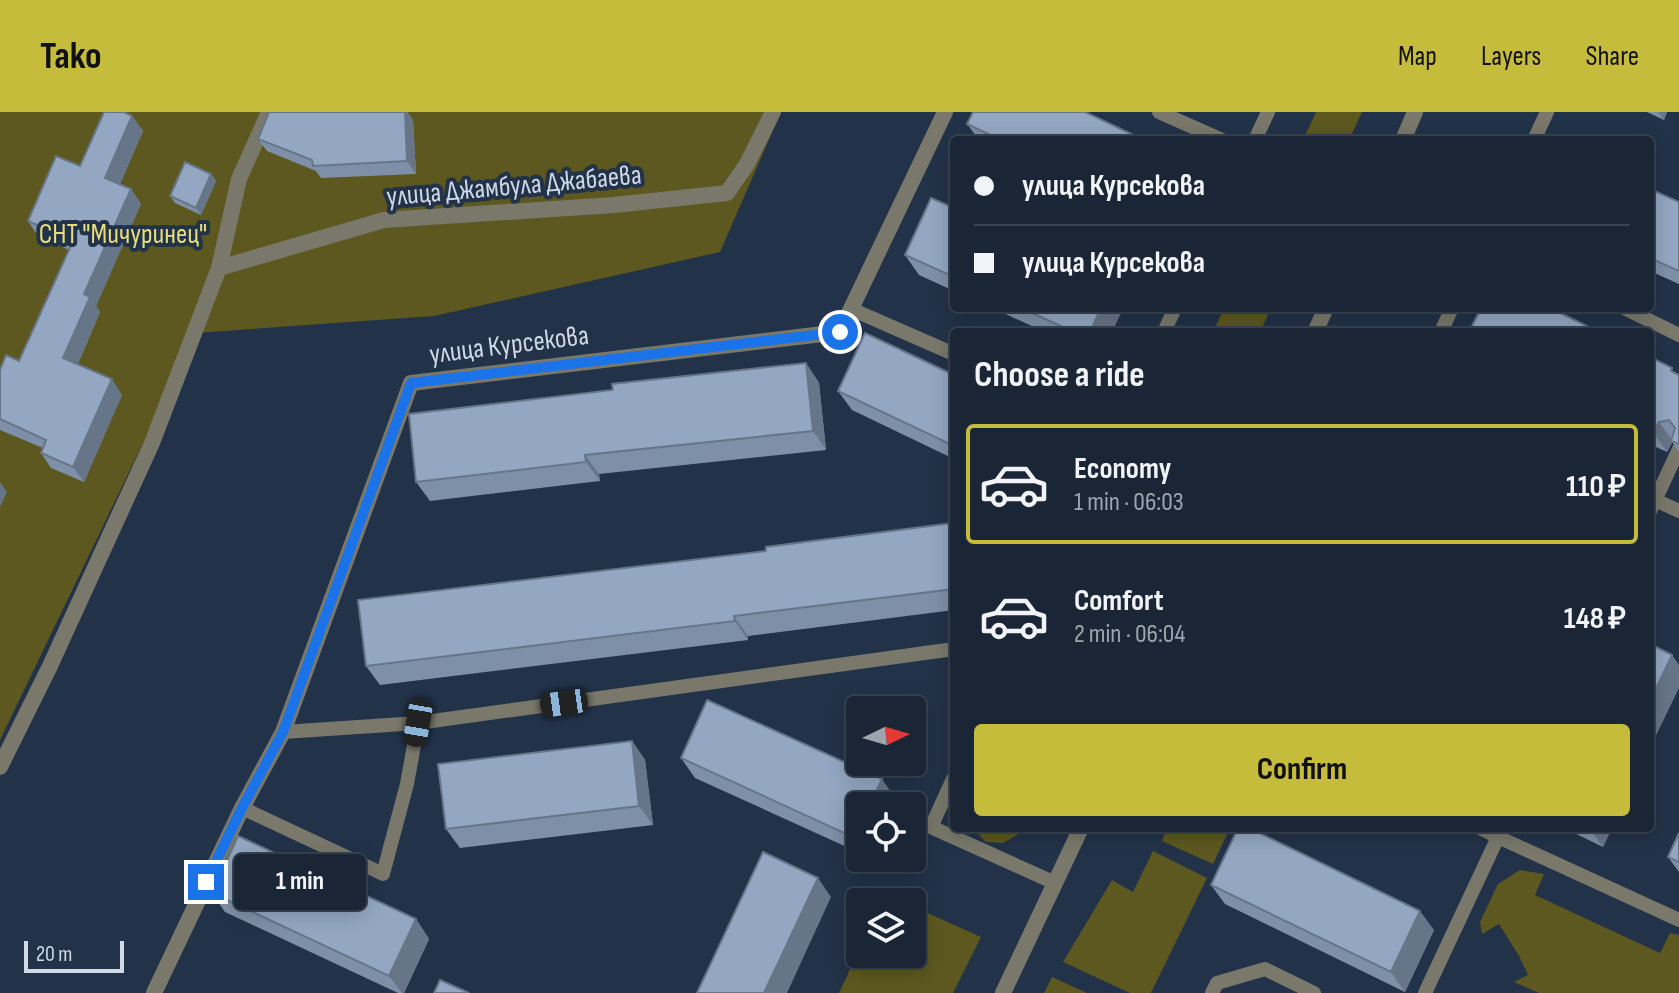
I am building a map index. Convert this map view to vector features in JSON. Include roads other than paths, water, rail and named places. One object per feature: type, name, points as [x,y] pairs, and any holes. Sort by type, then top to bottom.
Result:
[{"type":"street","points":[[0,767],[152,443],[219,268],[239,179],[269,112]]},
{"type":"street","name":"улица Джамбула Джабаева","points":[[219,268],[384,220],[614,205],[727,193],[747,164],[773,112]]},
{"type":"street","name":"улица Курсекова","points":[[154,993],[242,808],[283,732],[411,383],[840,332],[945,112]]},
{"type":"street","points":[[1405,136],[1415,112]]},
{"type":"street","points":[[1003,993],[1079,832]]},
{"type":"lane","points":[[1159,112],[1213,136]]},
{"type":"lane","points":[[1257,136],[1268,112]]},
{"type":"lane","points":[[1536,136],[1547,112]]},
{"type":"lane","points":[[851,309],[950,352]]},
{"type":"lane","points":[[1632,312],[1679,335]]},
{"type":"lane","points":[[1654,503],[1679,449]]},
{"type":"lane","points":[[1654,505],[1679,511]]},
{"type":"lane","points":[[283,732],[418,723],[950,650]]},
{"type":"lane","points":[[242,808],[383,874],[407,784],[418,723]]},
{"type":"lane","points":[[950,786],[931,827],[1055,883]]},
{"type":"lane","points":[[1425,993],[1500,832],[1679,920]]},
{"type":"lane","points":[[1212,993],[1217,983],[1265,969],[1314,993]]},
{"type":"park label","name":"СНТ \"Мичуринец\"","points":[[123,234]]}]
